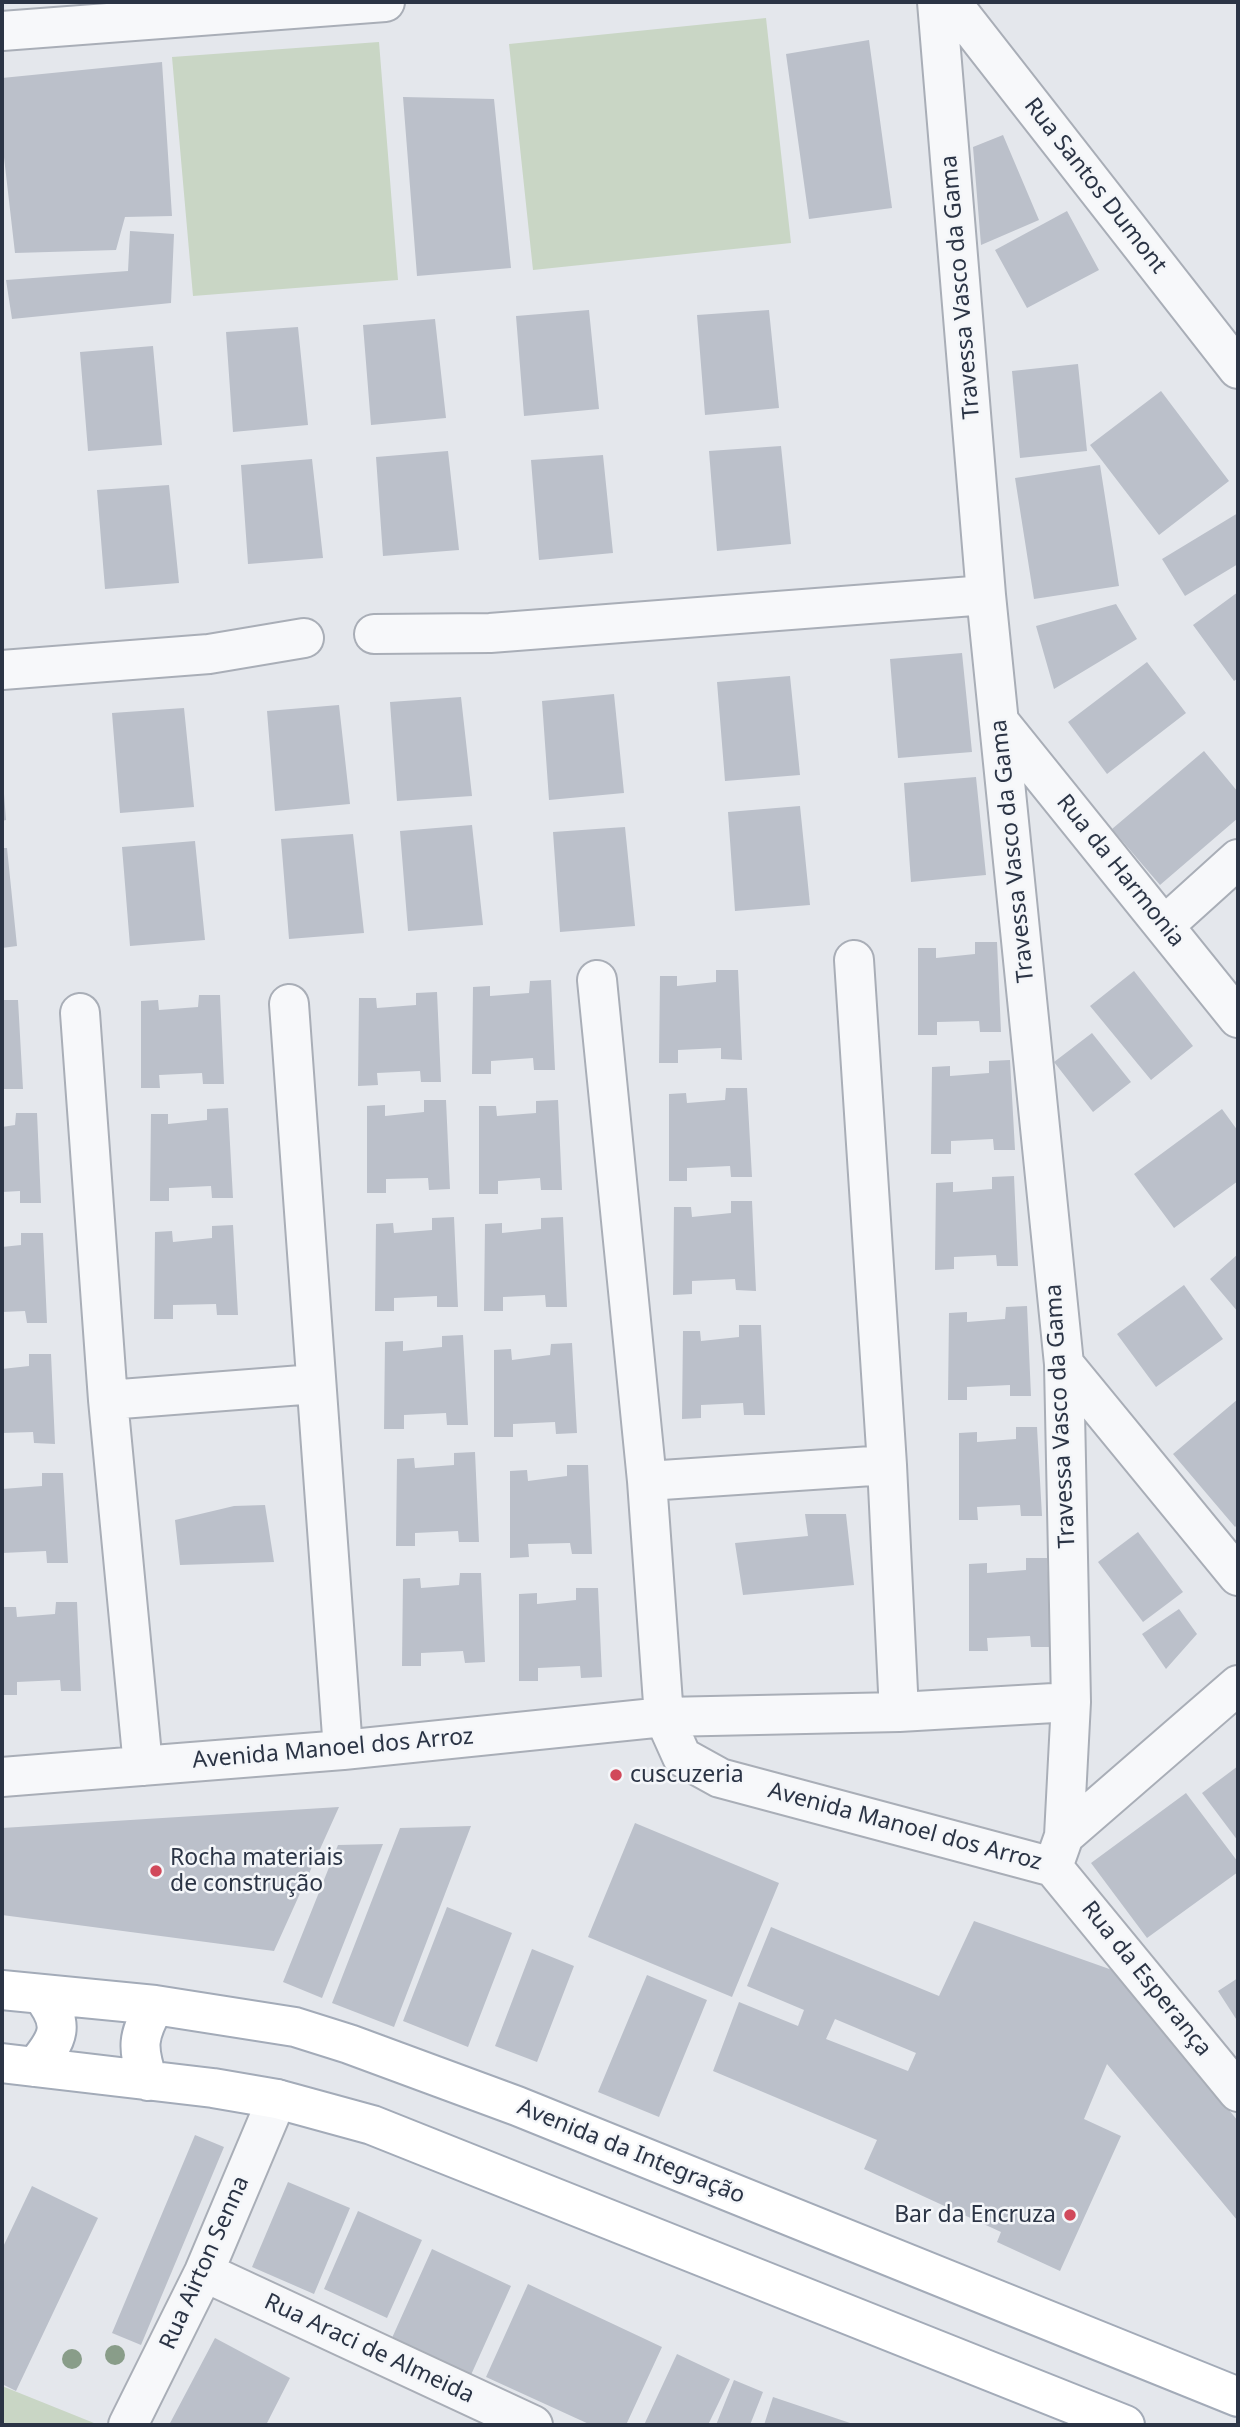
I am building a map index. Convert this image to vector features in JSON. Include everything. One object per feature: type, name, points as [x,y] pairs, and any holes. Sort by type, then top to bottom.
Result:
[{"type":"main road","name":"Avenida da Integração","points":[[2,1990],[155,2005],[295,2027],[400,2062],[530,2111],[1238,2397]]},
{"type":"main road","points":[[18,2065],[55,2039],[55,2011],[41,1994]]},
{"type":"main road","points":[[148,2081],[138,2051],[145,2023],[155,2005]]},
{"type":"main road","points":[[18,2065],[277,2099],[372,2125],[451,2154],[1125,2425]]},
{"type":"street","points":[[14,21],[385,2]]},
{"type":"street","name":"Travessa Vasco da Gama","points":[[937,2],[986,595],[1064,1364],[1070,1702],[1059,1852]]},
{"type":"street","name":"Rua Santos Dumont","points":[[951,2],[1238,369]]},
{"type":"street","points":[[374,634],[490,633],[986,595]]},
{"type":"street","points":[[2,670],[209,654],[304,638]]},
{"type":"street","name":"Rua da Harmonia","points":[[1001,724],[1238,1018]]},
{"type":"street","points":[[1165,925],[1238,859]]},
{"type":"street","points":[[854,960],[887,1465],[899,1712]]},
{"type":"street","points":[[597,980],[647,1481],[664,1717]]},
{"type":"street","points":[[289,1004],[343,1749]]},
{"type":"street","points":[[80,1013],[108,1400],[143,1766]]},
{"type":"street","points":[[1064,1364],[1238,1576]]},
{"type":"street","points":[[108,1400],[315,1384]]},
{"type":"street","points":[[647,1481],[887,1465]]},
{"type":"street","points":[[1059,1852],[1238,1685]]},
{"type":"street","name":"Avenida Manoel dos Arroz","points":[[2,1777],[343,1749],[664,1717],[899,1712],[1070,1702]]},
{"type":"street","name":"Avenida Manoel dos Arroz","points":[[664,1717],[682,1757],[720,1778],[1059,1852]]},
{"type":"street","name":"Rua da Esperança","points":[[1059,1852],[1238,2092]]},
{"type":"street","name":"Rua Airton Senna","points":[[128,2425],[204,2272],[277,2099]]},
{"type":"street","name":"Rua Araci de Almeida","points":[[204,2272],[533,2425]]},
{"type":"green space","points":[[766,18],[791,243],[533,270],[509,44]]},
{"type":"green space","points":[[379,42],[398,280],[193,296],[172,57]]},
{"type":"green space","points":[[2,2386],[94,2423],[2,2425]]},
{"type":"building","points":[[869,40],[892,208],[809,219],[786,54]]},
{"type":"building","points":[[162,62],[172,216],[125,217],[116,250],[15,253],[2,140],[2,78]]},
{"type":"building","points":[[403,97],[494,99],[511,268],[417,276]]},
{"type":"building","points":[[1003,135],[1039,220],[981,245],[973,147]]},
{"type":"building","points":[[1067,211],[1099,270],[1027,308],[995,250]]},
{"type":"building","points":[[130,231],[174,234],[171,303],[12,319],[6,280],[128,271]]},
{"type":"building","points":[[589,310],[599,409],[524,416],[516,316]]},
{"type":"building","points":[[769,310],[779,408],[705,415],[697,315]]},
{"type":"building","points":[[435,319],[446,418],[371,425],[363,325]]},
{"type":"building","points":[[298,327],[308,425],[233,432],[226,332]]},
{"type":"building","points":[[153,346],[162,445],[88,451],[80,352]]},
{"type":"building","points":[[1078,364],[1087,451],[1020,458],[1012,371]]},
{"type":"building","points":[[1161,391],[1229,481],[1159,535],[1090,445]]},
{"type":"building","points":[[781,446],[791,544],[717,551],[709,451]]},
{"type":"building","points":[[448,451],[459,550],[383,556],[376,457]]},
{"type":"building","points":[[603,455],[613,553],[539,560],[531,460]]},
{"type":"building","points":[[312,459],[323,558],[248,564],[241,465]]},
{"type":"building","points":[[1100,465],[1119,586],[1034,599],[1015,478]]},
{"type":"building","points":[[169,485],[179,583],[105,589],[97,490]]},
{"type":"building","points":[[1238,513],[1238,564],[1185,596],[1162,559]]},
{"type":"building","points":[[1238,592],[1238,678],[1234,681],[1193,625]]},
{"type":"building","points":[[1116,604],[1137,639],[1054,689],[1036,626]]},
{"type":"building","points":[[962,653],[972,752],[898,758],[890,659]]},
{"type":"building","points":[[1147,662],[1186,713],[1107,774],[1068,722]]},
{"type":"building","points":[[790,676],[800,775],[725,781],[717,682]]},
{"type":"building","points":[[614,694],[624,793],[549,800],[542,701]]},
{"type":"building","points":[[461,697],[472,796],[397,801],[390,702]]},
{"type":"building","points":[[339,705],[350,804],[275,811],[267,711]]},
{"type":"building","points":[[184,708],[194,807],[120,813],[112,713]]},
{"type":"building","points":[[1204,751],[1238,792],[1238,818],[1160,885],[1112,829]]},
{"type":"building","points":[[976,777],[986,875],[911,882],[904,783]]},
{"type":"building","points":[[4,794],[6,820],[2,821],[2,795]]},
{"type":"building","points":[[800,806],[810,905],[735,911],[728,812]]},
{"type":"building","points":[[472,825],[483,925],[408,931],[400,831]]},
{"type":"building","points":[[625,827],[635,926],[560,932],[553,832]]},
{"type":"building","points":[[353,834],[364,933],[289,939],[281,839]]},
{"type":"building","points":[[195,841],[205,940],[130,946],[122,847]]},
{"type":"building","points":[[2,848],[7,848],[17,946],[2,948]]},
{"type":"building","points":[[975,942],[997,942],[1001,1032],[980,1032],[979,1021],[937,1022],[937,1035],[918,1035],[918,948],[936,948],[936,958],[975,954]]},
{"type":"building","points":[[716,970],[738,970],[742,1060],[721,1059],[721,1048],[678,1050],[678,1063],[659,1063],[660,976],[677,976],[677,986],[716,982]]},
{"type":"building","points":[[1134,971],[1193,1046],[1151,1080],[1090,1006]]},
{"type":"building","points":[[551,980],[555,1070],[534,1070],[533,1058],[491,1061],[491,1074],[472,1074],[473,987],[490,986],[490,996],[529,993],[530,981]]},
{"type":"building","points":[[437,992],[441,1082],[421,1082],[420,1071],[377,1073],[378,1085],[358,1086],[359,998],[376,998],[377,1008],[416,1005],[416,993]]},
{"type":"building","points":[[199,995],[220,995],[224,1084],[203,1084],[202,1073],[159,1075],[160,1088],[141,1088],[141,1001],[158,1000],[159,1010],[198,1007]]},
{"type":"building","points":[[2,1000],[18,1000],[23,1089],[2,1089]]},
{"type":"building","points":[[1092,1033],[1131,1082],[1093,1112],[1054,1062]]},
{"type":"building","points":[[1010,1060],[1015,1150],[994,1150],[993,1139],[951,1141],[951,1154],[931,1154],[932,1067],[950,1066],[950,1076],[989,1073],[989,1061]]},
{"type":"building","points":[[726,1088],[747,1088],[752,1177],[731,1177],[730,1166],[687,1168],[687,1181],[669,1181],[669,1094],[686,1093],[687,1103],[725,1100]]},
{"type":"building","points":[[424,1100],[446,1100],[450,1189],[429,1190],[428,1178],[386,1179],[386,1193],[367,1193],[367,1106],[385,1105],[385,1116],[424,1112]]},
{"type":"building","points":[[558,1100],[562,1190],[541,1190],[540,1178],[498,1181],[498,1194],[479,1194],[479,1106],[496,1106],[497,1116],[536,1113],[536,1101]]},
{"type":"building","points":[[228,1108],[233,1198],[212,1198],[211,1186],[169,1188],[169,1201],[150,1201],[151,1114],[168,1114],[168,1124],[207,1120],[207,1109]]},
{"type":"building","points":[[1222,1109],[1238,1131],[1238,1181],[1174,1228],[1134,1174]]},
{"type":"building","points":[[16,1113],[37,1113],[41,1203],[20,1203],[20,1191],[2,1192],[2,1127],[15,1125]]},
{"type":"building","points":[[1014,1176],[1018,1266],[997,1266],[996,1255],[954,1257],[954,1269],[935,1270],[936,1183],[953,1182],[953,1192],[992,1189],[992,1177]]},
{"type":"building","points":[[731,1201],[752,1201],[756,1291],[736,1290],[735,1279],[692,1281],[692,1294],[673,1295],[674,1207],[691,1207],[692,1217],[731,1213]]},
{"type":"building","points":[[454,1217],[458,1307],[437,1307],[437,1296],[394,1298],[394,1311],[375,1311],[376,1224],[393,1223],[394,1233],[432,1230],[432,1218]]},
{"type":"building","points":[[563,1217],[567,1307],[546,1307],[545,1295],[503,1297],[503,1311],[484,1311],[485,1224],[502,1223],[502,1233],[541,1229],[541,1218]]},
{"type":"building","points":[[233,1225],[238,1315],[217,1315],[216,1304],[173,1305],[173,1319],[154,1319],[155,1232],[172,1231],[173,1242],[212,1238],[212,1226]]},
{"type":"building","points":[[21,1233],[43,1233],[47,1323],[27,1323],[25,1311],[2,1312],[2,1247],[21,1245]]},
{"type":"building","points":[[1238,1254],[1238,1312],[1210,1279]]},
{"type":"building","points":[[1184,1285],[1223,1339],[1156,1387],[1117,1334]]},
{"type":"building","points":[[1027,1306],[1031,1396],[1010,1396],[1010,1385],[967,1387],[967,1400],[948,1400],[949,1313],[967,1312],[967,1322],[1005,1319],[1006,1307]]},
{"type":"building","points":[[739,1325],[761,1325],[765,1415],[744,1415],[743,1403],[701,1405],[701,1418],[682,1419],[683,1331],[700,1331],[701,1341],[739,1337]]},
{"type":"building","points":[[463,1335],[468,1425],[447,1425],[446,1413],[404,1415],[404,1429],[384,1429],[385,1342],[403,1341],[403,1351],[442,1347],[442,1336]]},
{"type":"building","points":[[572,1343],[577,1433],[556,1434],[555,1422],[513,1424],[513,1437],[494,1437],[494,1350],[511,1349],[512,1360],[550,1355],[551,1344]]},
{"type":"building","points":[[29,1354],[51,1354],[55,1444],[34,1443],[33,1432],[2,1433],[2,1369],[29,1366]]},
{"type":"building","points":[[1238,1399],[1238,1524],[1235,1527],[1173,1454]]},
{"type":"building","points":[[1016,1427],[1037,1427],[1042,1516],[1021,1516],[1020,1505],[977,1507],[978,1520],[959,1520],[959,1433],[977,1432],[977,1442],[1016,1439]]},
{"type":"building","points":[[475,1452],[479,1542],[459,1542],[458,1531],[415,1533],[415,1546],[396,1546],[397,1459],[414,1458],[415,1468],[454,1465],[454,1453]]},
{"type":"building","points":[[567,1465],[588,1465],[592,1554],[572,1554],[570,1543],[528,1544],[529,1557],[510,1558],[510,1471],[527,1470],[528,1481],[567,1476]]},
{"type":"building","points":[[42,1473],[63,1473],[68,1563],[47,1563],[46,1551],[2,1553],[2,1489],[42,1486]]},
{"type":"building","points":[[265,1505],[274,1562],[180,1565],[175,1520],[234,1506]]},
{"type":"building","points":[[805,1514],[846,1514],[854,1585],[743,1595],[735,1543],[808,1536]]},
{"type":"building","points":[[1138,1532],[1183,1592],[1143,1622],[1098,1562]]},
{"type":"building","points":[[1026,1558],[1047,1558],[1052,1647],[1031,1647],[1030,1636],[987,1638],[988,1651],[969,1651],[969,1564],[987,1563],[987,1573],[1026,1570]]},
{"type":"building","points":[[460,1573],[481,1573],[485,1662],[465,1663],[463,1651],[421,1653],[421,1666],[402,1666],[403,1579],[420,1578],[421,1588],[459,1585]]},
{"type":"building","points":[[576,1588],[598,1588],[602,1677],[581,1678],[580,1666],[538,1668],[538,1681],[519,1681],[519,1594],[537,1593],[537,1604],[576,1600]]},
{"type":"building","points":[[56,1602],[77,1602],[81,1691],[61,1691],[60,1680],[17,1682],[17,1695],[2,1695],[2,1607],[16,1607],[17,1617],[55,1614]]},
{"type":"building","points":[[1179,1609],[1197,1634],[1166,1669],[1142,1634]]},
{"type":"building","points":[[1238,1766],[1238,1841],[1202,1793]]},
{"type":"building","points":[[1186,1793],[1238,1862],[1238,1872],[1147,1938],[1091,1863]]},
{"type":"building","name":"Rocha materiais de construção","points":[[339,1807],[274,1951],[2,1915],[2,1828]]},
{"type":"building","points":[[635,1823],[779,1883],[732,1997],[588,1937]]},
{"type":"building","points":[[471,1826],[394,2027],[332,2003],[400,1828]]},
{"type":"building","points":[[383,1844],[322,1998],[283,1982],[338,1845]]},
{"type":"building","points":[[447,1907],[512,1933],[468,2047],[403,2021]]},
{"type":"building","points":[[974,1921],[1115,1971],[1238,2121],[1237,2220],[1107,2064],[1084,2119],[1121,2136],[1060,2271],[997,2242],[1001,2232],[864,2169],[877,2140],[713,2071],[739,2002],[798,2026],[804,2010],[747,1986],[771,1927],[939,1996]],"holes":[[[835,2019],[916,2053],[908,2071],[826,2039]]]},
{"type":"building","points":[[532,1949],[574,1966],[537,2062],[495,2046]]},
{"type":"building","points":[[647,1975],[707,2000],[659,2117],[598,2092]]},
{"type":"building","points":[[1238,1978],[1238,2022],[1218,1991]]},
{"type":"building","points":[[195,2135],[224,2147],[141,2345],[112,2333]]},
{"type":"building","points":[[288,2182],[350,2208],[314,2294],[252,2267]]},
{"type":"building","points":[[32,2186],[98,2218],[16,2391],[2,2384],[2,2249]]},
{"type":"building","points":[[358,2211],[422,2240],[387,2318],[324,2289]]},
{"type":"building","points":[[432,2249],[511,2286],[466,2386],[387,2349]]},
{"type":"building","points":[[528,2284],[662,2347],[626,2425],[591,2425],[486,2377]]},
{"type":"building","points":[[215,2338],[290,2378],[266,2425],[169,2425]]},
{"type":"building","points":[[677,2354],[730,2379],[708,2425],[644,2425]]},
{"type":"building","points":[[734,2380],[763,2392],[750,2425],[716,2425]]},
{"type":"building","points":[[773,2397],[856,2425],[764,2425]]},
{"type":"place","name":"cuscuzeria","points":[[616,1775]]},
{"type":"place","name":"Rocha materiais de construção","points":[[156,1871]]},
{"type":"place","name":"Bar da Encruza","points":[[1070,2215]]}]
